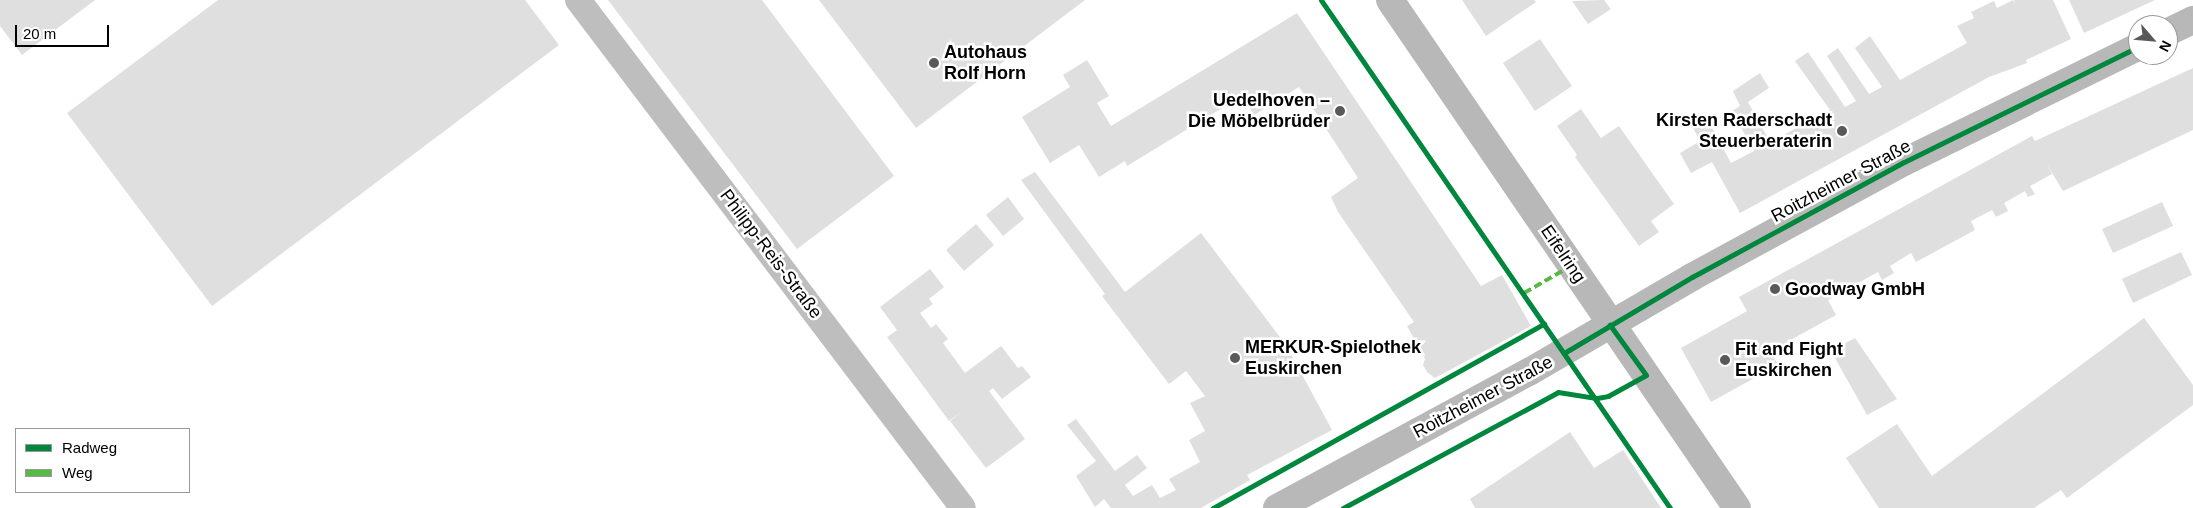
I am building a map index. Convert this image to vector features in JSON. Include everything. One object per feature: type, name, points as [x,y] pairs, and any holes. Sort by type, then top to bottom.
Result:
[{"type":"street","name":"Philipp-Reis-Straße","points":[[578,0],[963,508]]},
{"type":"street","name":"Eifelring","points":[[1390,0],[1610,325],[1737,508]]},
{"type":"street","points":[[2178,27],[2193,20]]},
{"type":"street","name":"Roitzheimer Straße","points":[[1277,508],[1904,162],[2128,52]]},
{"type":"building","points":[[0,0],[95,0],[22,55],[0,26]]},
{"type":"building","points":[[218,0],[525,0],[559,45],[212,306],[67,113]]},
{"type":"building","points":[[608,0],[762,0],[894,176],[797,249]]},
{"type":"building","name":"Autohaus Rolf Horn","points":[[819,0],[1085,0],[916,128]]},
{"type":"building","points":[[1462,0],[1534,0],[1536,2],[1486,36]]},
{"type":"building","points":[[1604,0],[1611,9],[1588,24],[1572,1]]},
{"type":"building","points":[[2013,0],[2015,4],[2014,0],[2053,0],[2071,39],[2026,60],[2027,63],[1989,77],[1740,213],[1712,162],[1691,173],[1680,153],[1700,141],[1693,128],[1708,120],[1731,163],[1754,151],[1732,111],[1740,106],[1733,91],[1760,73],[1769,88],[1748,102],[1770,142],[1830,110],[1795,61],[1808,52],[1845,107],[1856,101],[1827,56],[1838,48],[1869,94],[1882,87],[1855,48],[1870,36],[1900,80],[1967,43],[1957,26],[1974,18],[1971,12],[1994,1],[1997,8]]},
{"type":"building","points":[[2069,0],[2155,0],[2084,33]]},
{"type":"building","points":[[1297,13],[1481,286],[1502,275],[1531,326],[1435,378],[1427,372],[1423,365],[1425,359],[1407,326],[1414,322],[1338,212],[1331,197],[1358,178],[1299,87],[1254,115],[1242,96],[1127,166],[1125,161],[1099,177],[1079,145],[1050,163],[1022,117],[1070,87],[1063,75],[1087,60],[1109,96],[1097,103],[1111,126]]},
{"type":"building","points":[[1540,39],[1572,86],[1535,111],[1503,63]]},
{"type":"building","points":[[2193,68],[2193,130],[2063,191],[2046,163],[2052,174],[2030,186],[2035,194],[2028,197],[2025,191],[2004,203],[2008,211],[1996,217],[1992,210],[1971,221],[1975,230],[1916,262],[1911,253],[1890,266],[1894,273],[1882,280],[1878,272],[1828,300],[1836,315],[1770,351],[1778,365],[1711,402],[1681,348],[1747,311],[1739,297],[2032,136],[2035,141]]},
{"type":"building","points":[[1581,109],[1601,138],[1619,126],[1674,204],[1651,221],[1659,232],[1639,246],[1575,157],[1577,155],[1557,126]]},
{"type":"building","name":"MERKUR-Spielothek Euskirchen","points":[[1035,172],[1125,292],[1201,233],[1286,345],[1332,430],[1247,475],[1250,480],[1201,508],[1111,508],[1104,499],[1095,507],[1076,476],[1096,461],[1067,425],[1076,419],[1115,471],[1137,455],[1147,468],[1125,485],[1133,496],[1152,485],[1160,498],[1176,490],[1169,479],[1200,462],[1189,440],[1205,431],[1190,403],[1205,396],[1186,371],[1169,384],[1102,296],[1105,294],[1021,180]]},
{"type":"building","points":[[1008,197],[1024,219],[1003,236],[986,215]]},
{"type":"building","points":[[2162,202],[2173,226],[2113,253],[2102,229]]},
{"type":"building","points":[[976,224],[994,245],[964,271],[946,250]]},
{"type":"building","points":[[2181,252],[2192,275],[2133,303],[2122,279]]},
{"type":"building","points":[[930,269],[944,287],[929,299],[933,304],[920,313],[931,328],[936,324],[948,339],[943,343],[965,373],[1001,346],[1018,368],[1022,366],[1031,377],[1002,399],[993,388],[989,391],[1025,439],[986,468],[950,421],[964,410],[949,421],[887,337],[897,330],[880,307]]},
{"type":"building","points":[[2144,318],[2193,385],[2193,405],[2067,498],[2061,490],[2034,508],[1879,508],[1846,458],[1897,424],[1932,476]]},
{"type":"building","points":[[1855,338],[1897,399],[1867,415],[1831,351]]},
{"type":"building","points":[[1570,432],[1594,468],[1623,450],[1661,508],[1475,508],[1470,499]]},
{"type":"marked path","points":[[1524,293],[1571,266]]},
{"type":"cycle path","points":[[1321,0],[1670,508]]},
{"type":"cycle path","points":[[1564,353],[1692,277],[1904,162],[2128,52]]},
{"type":"cycle path","points":[[1213,508],[1544,324]]},
{"type":"cycle path","points":[[1343,508],[1558,392],[1597,398],[1608,396],[1646,375],[1610,325]]},
{"type":"place","name":"Autohaus Rolf Horn","points":[[934,63]]},
{"type":"place","name":"Uedelhoven – Die Möbelbrüder","points":[[1340,111]]},
{"type":"place","name":"Kirsten Raderschadt Steuerberaterin","points":[[1842,131]]},
{"type":"place","name":"Goodway GmbH","points":[[1775,289]]},
{"type":"place","name":"MERKUR-Spielothek Euskirchen","points":[[1235,358]]},
{"type":"place","name":"Fit and Fight Euskirchen","points":[[1725,360]]}]
